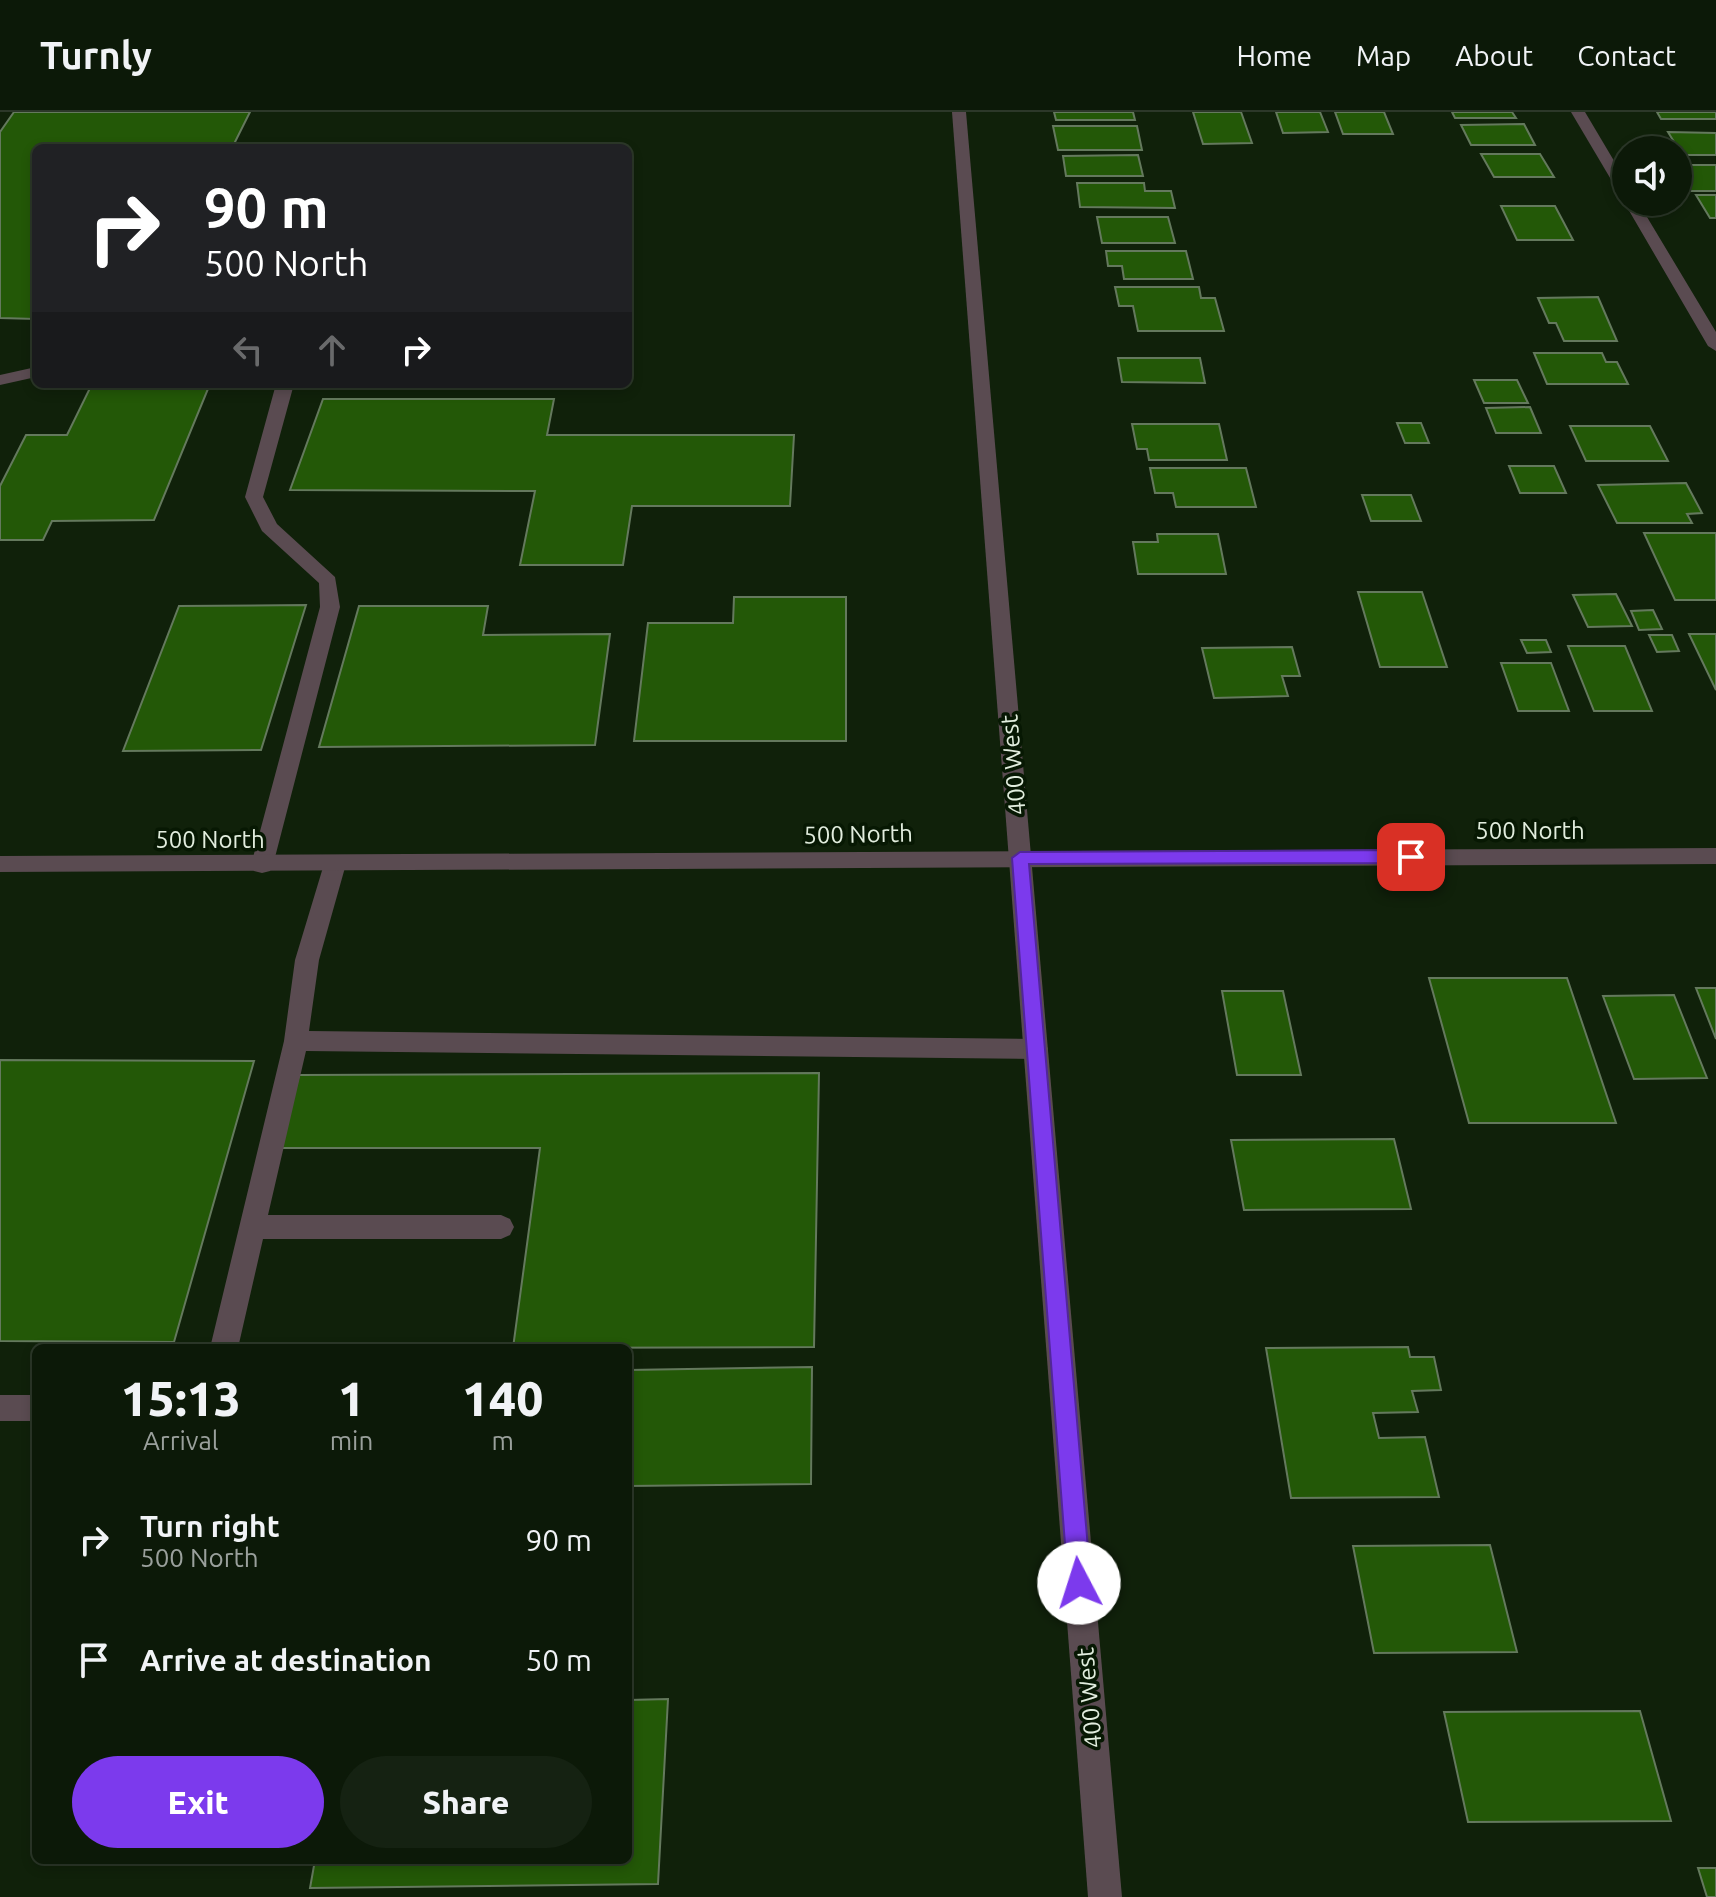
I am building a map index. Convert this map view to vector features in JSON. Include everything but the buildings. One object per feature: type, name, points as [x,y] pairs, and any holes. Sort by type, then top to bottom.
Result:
[{"type":"street","name":"400 West","points":[[959,112],[1105,1897]]},
{"type":"street","points":[[1578,112],[1612,169]]},
{"type":"street","points":[[1639,216],[1716,346]]},
{"type":"street","points":[[0,380],[32,373]]},
{"type":"street","points":[[262,865],[330,607],[328,581],[269,527],[254,497],[285,388]]},
{"type":"street","name":"500 North","points":[[0,864],[1716,856]]},
{"type":"street","points":[[225,1344],[296,1041],[307,960],[335,864]]},
{"type":"street","points":[[296,1041],[1036,1049]]},
{"type":"street","points":[[252,1227],[501,1227]]},
{"type":"street","points":[[0,1408],[32,1408]]},
{"type":"route","points":[[1079,1583],[1020,858],[1411,857]]}]
